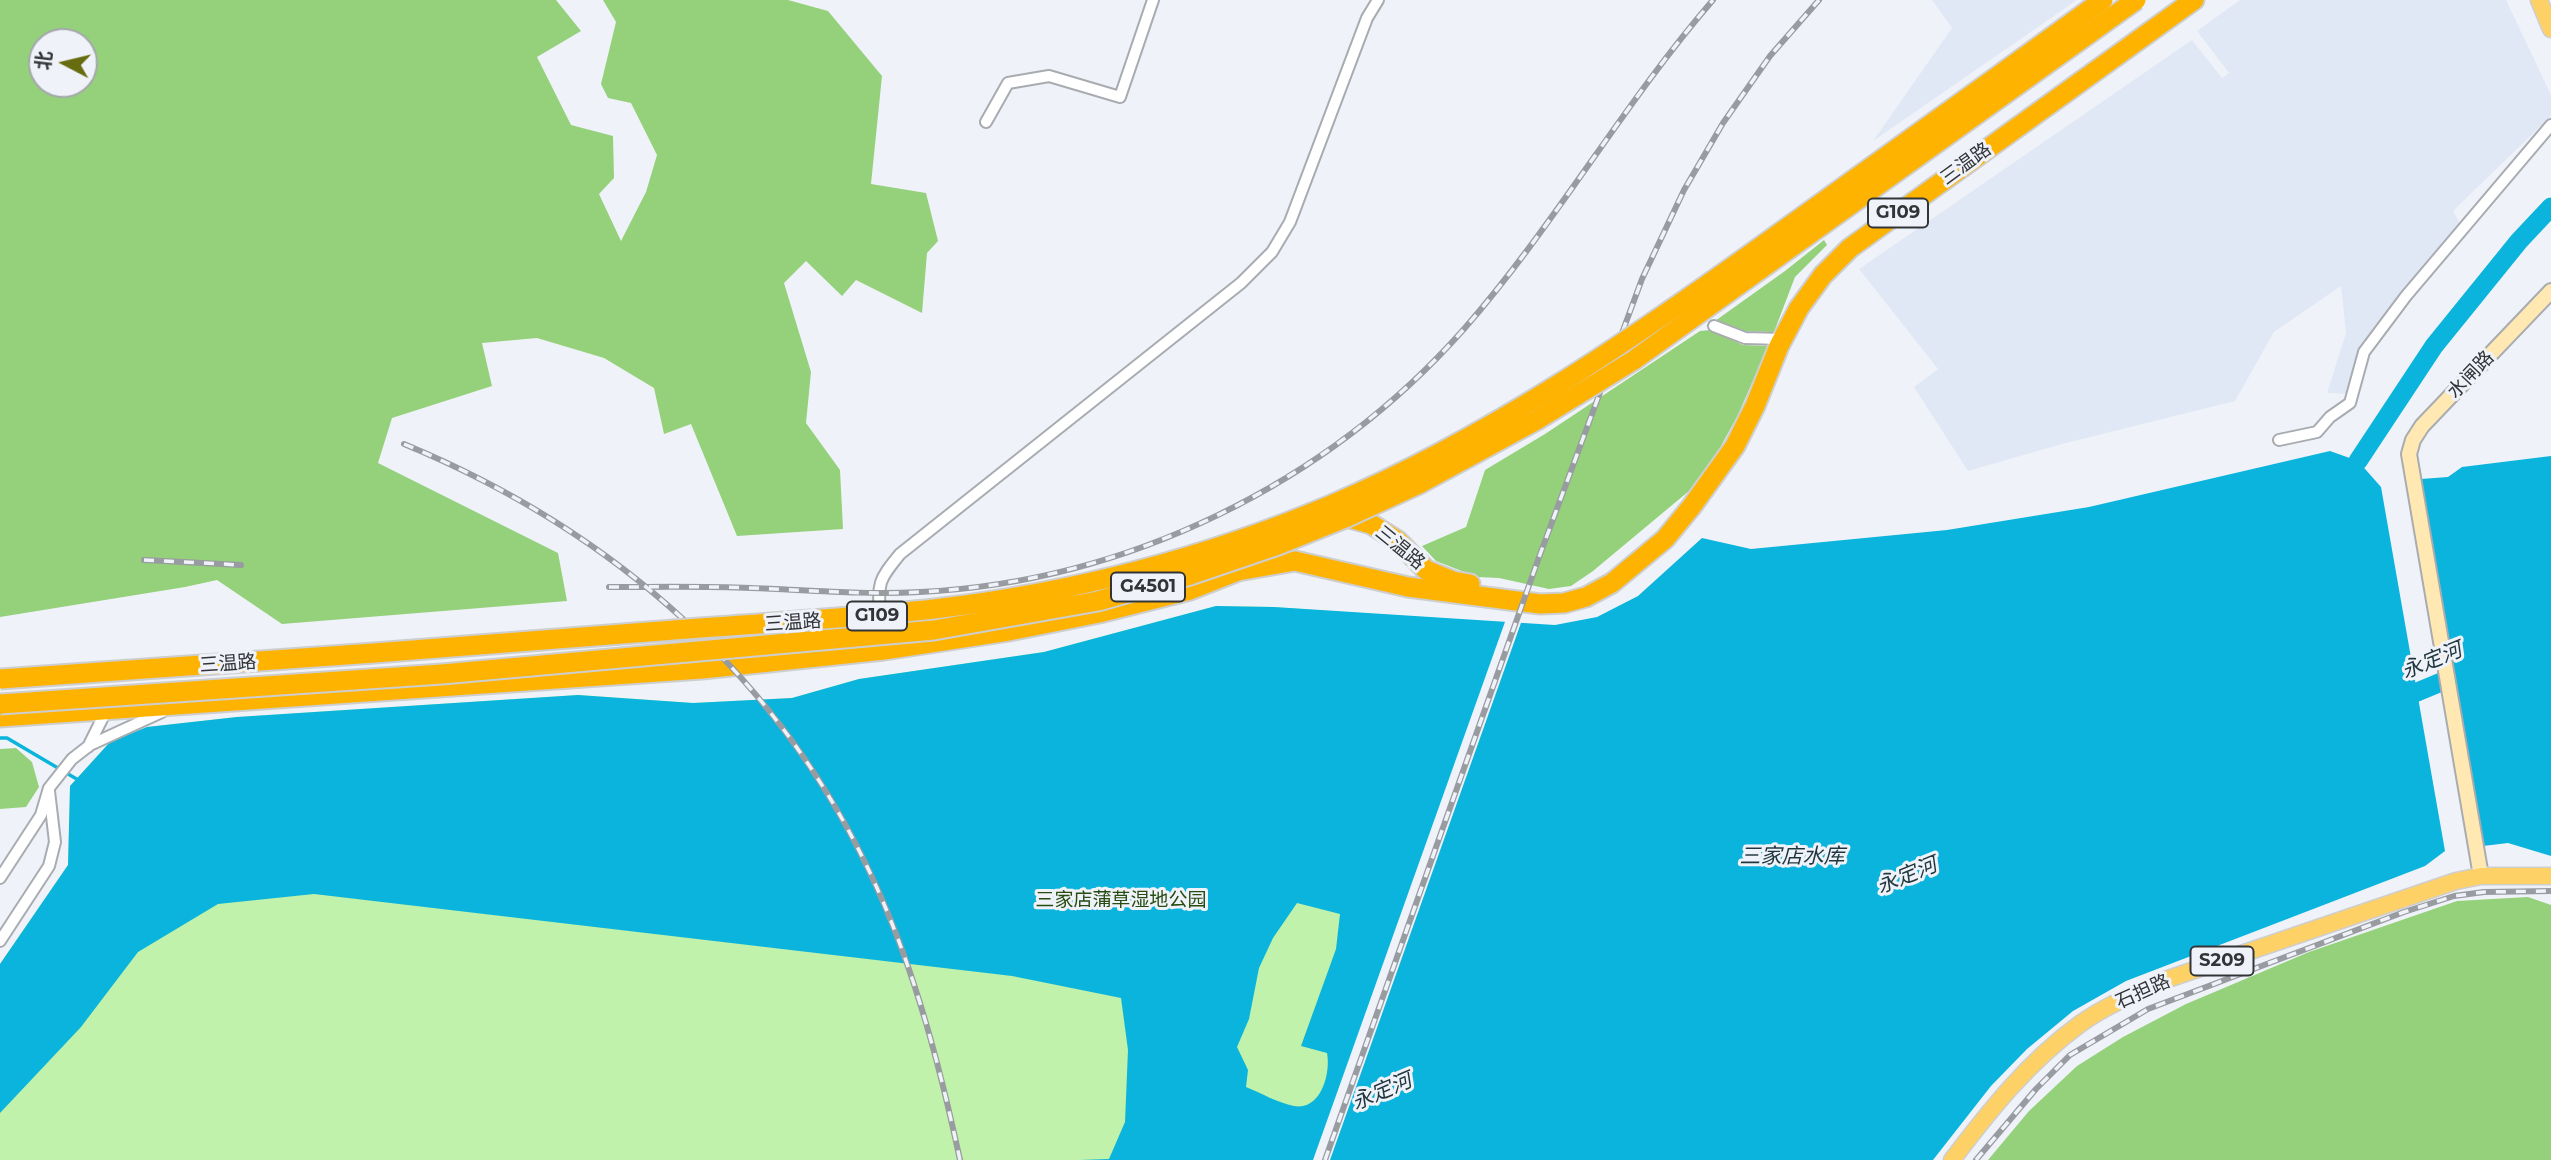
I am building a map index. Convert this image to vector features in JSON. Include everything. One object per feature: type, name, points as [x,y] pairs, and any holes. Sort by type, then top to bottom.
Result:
[{"type":"highway","points":[[1271,529],[1412,468],[1528,404],[1626,342],[2103,0]]},
{"type":"highway","name":"G4501","points":[[0,704],[442,674],[934,630],[1098,601],[1190,575],[1278,545],[1345,518],[1422,483],[1537,420],[1634,360],[2136,0]]},
{"type":"highway","name":"三温路","points":[[0,717],[702,669],[884,650],[1009,631],[1099,613],[1190,590],[1238,570],[1295,561],[1408,587],[1540,604],[1564,603],[1586,597],[1612,583],[1665,539],[1692,506],[1735,446],[1799,308],[1823,275],[1850,247],[2194,0]]},
{"type":"highway","name":"三温路","points":[[0,681],[880,616],[1016,597],[1119,575],[1183,558],[1305,518],[1336,514],[1371,524],[1398,541],[1426,570],[1453,581],[1564,596],[1585,590],[1608,575],[1660,529],[1692,506]]},
{"type":"highway","points":[[440,650],[933,609],[1016,597]]},
{"type":"main road","points":[[2539,0],[2551,29]]},
{"type":"main road","name":"石担路","points":[[1951,1160],[2003,1094],[2040,1056],[2081,1023],[2165,980],[2456,881],[2481,876],[2551,876]]},
{"type":"street","points":[[986,121],[1008,83],[1049,76],[1120,97],[1153,0]]},
{"type":"street","points":[[884,650],[878,588],[881,577],[900,554],[926,530],[1241,283],[1272,252],[1290,222],[1367,18],[1378,0]]},
{"type":"street","points":[[2279,440],[2317,432],[2330,417],[2350,403],[2364,352],[2406,296],[2551,125]]},
{"type":"street","name":"水闸路","points":[[2481,876],[2409,454],[2413,440],[2422,426],[2551,291]]},
{"type":"street","points":[[1714,326],[1745,338],[1783,339]]},
{"type":"street","points":[[0,878],[41,815],[49,788],[72,759],[125,727],[180,704]]},
{"type":"street","points":[[88,747],[107,709]]},
{"type":"street","points":[[0,941],[49,866],[55,842],[49,788]]},
{"type":"shaded area","points":[[1932,0],[2077,0],[1873,141],[1952,28]]},
{"type":"shaded area","points":[[2240,0],[2506,0],[2551,95],[2551,116],[2453,211],[2460,223],[2408,286],[2358,355],[2352,394],[2327,393],[2346,333],[2341,286],[2274,332],[2235,401],[2062,444],[1968,471],[1914,387],[1938,369],[1859,269],[2192,40],[2222,78],[2229,73],[2197,31]]},
{"type":"green space","points":[[0,0],[556,0],[581,31],[537,57],[571,125],[613,136],[614,178],[599,194],[621,241],[646,192],[657,155],[631,103],[608,98],[601,84],[616,22],[603,0],[788,0],[828,11],[882,76],[871,184],[926,193],[938,241],[927,253],[922,313],[856,280],[842,296],[806,261],[784,283],[811,372],[806,423],[840,470],[843,529],[737,536],[691,424],[664,434],[654,388],[604,358],[537,338],[482,343],[492,386],[392,418],[378,463],[558,553],[567,601],[282,624],[217,580],[0,617]]},
{"type":"green space","points":[[1824,240],[1827,245],[1795,277],[1774,332],[1739,331],[1715,321],[1785,271]]},
{"type":"green space","points":[[1710,330],[1743,345],[1768,346],[1738,415],[1716,455],[1689,491],[1593,571],[1571,586],[1549,589],[1499,578],[1477,577],[1436,561],[1422,546],[1466,527],[1485,470],[1545,434],[1700,331]]},
{"type":"green space","name":"三家店蒲草湿地公园","points":[[1216,606],[1274,607],[1495,622],[1303,1160],[0,1160],[0,964],[68,865],[70,786],[110,742],[147,727],[237,717],[578,695],[693,703],[792,698],[859,679],[1044,652]]},
{"type":"green space","points":[[16,748],[32,762],[39,787],[26,807],[0,809],[0,749]]},
{"type":"green space","points":[[2528,897],[2551,905],[2551,1160],[1988,1160],[2029,1111],[2077,1066],[2123,1037],[2186,1004],[2309,952],[2457,901]]},
{"type":"water","name":"三家店水库","points":[[2330,451],[2358,461],[2381,487],[2445,851],[2425,866],[2126,981],[2073,1011],[2027,1049],[1991,1086],[1933,1160],[1080,1160],[1109,1159],[1125,1122],[1128,1050],[1121,998],[1012,976],[314,894],[218,904],[138,952],[81,1027],[0,1113],[0,964],[68,865],[70,786],[110,742],[147,727],[237,717],[578,695],[693,703],[792,698],[859,679],[1044,652],[1216,606],[1274,607],[1555,625],[1597,617],[1638,596],[1702,538],[1751,549],[1947,530],[2089,507]],"holes":[[[1297,903],[1340,914],[1336,949],[1301,1046],[1327,1053],[1325,1080],[1322,1089],[1311,1103],[1303,1106],[1288,1105],[1246,1087],[1248,1070],[1237,1047],[1249,1019],[1259,968],[1273,938]]]},
{"type":"water","points":[[2551,456],[2551,856],[2508,843],[2483,846],[2421,479],[2448,477],[2462,467]]},
{"type":"pier","points":[[1506,619],[1522,620],[1330,1160],[1313,1160]]},
{"type":"waterway","points":[[2358,461],[2434,346],[2519,241],[2551,207]]},
{"type":"waterway","name":"永定河","points":[[2393,702],[2463,673]]},
{"type":"waterway","points":[[0,738],[7,738],[80,781]]},
{"type":"railway","points":[[609,587],[716,587],[899,593],[997,584],[1073,568],[1147,545],[1218,515],[1286,478],[1350,434],[1410,384],[1464,329],[1529,248],[1649,81],[1713,0]]},
{"type":"railway","points":[[1325,1160],[1538,560],[1642,279],[1684,190],[1723,123],[1770,56],[1819,0]]},
{"type":"railway","points":[[404,444],[481,479],[553,521],[621,567],[684,620],[741,678],[793,742],[838,812],[891,921],[926,1022],[960,1160]]},
{"type":"railway","points":[[144,560],[241,565]]},
{"type":"railway","points":[[1976,1160],[2036,1089],[2070,1055],[2148,1009],[2404,912],[2454,896],[2484,892],[2551,891]]}]
